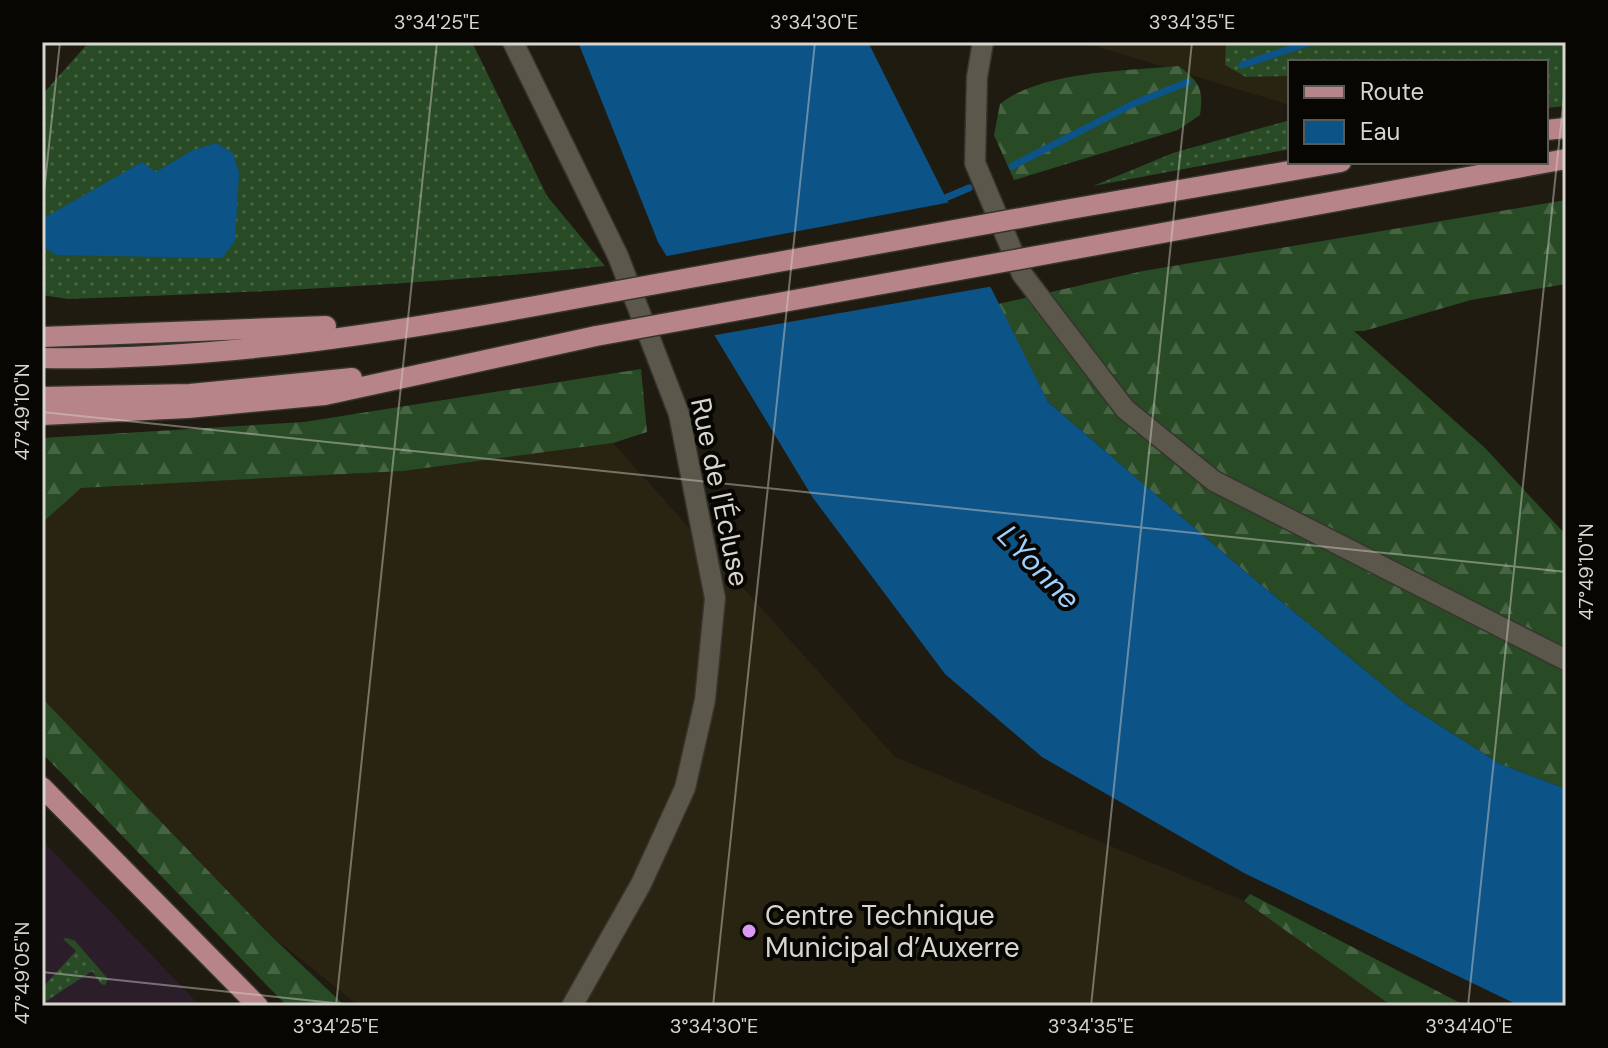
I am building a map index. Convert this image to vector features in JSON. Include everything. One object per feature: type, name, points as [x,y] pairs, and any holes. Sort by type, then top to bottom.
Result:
[{"type":"main road","points":[[42,358],[100,359],[248,349],[470,318],[1329,164]]},
{"type":"main road","points":[[42,415],[188,408],[325,395],[596,336],[1538,164]]},
{"type":"main road","points":[[42,337],[217,332],[470,318]]},
{"type":"main road","points":[[42,397],[190,394],[432,370]]},
{"type":"main road","points":[[42,787],[258,1006]]},
{"type":"street","name":"Rue de l'Écluse","points":[[513,42],[618,256],[679,414],[715,598],[705,700],[685,788],[641,884],[572,1006]]},
{"type":"street","points":[[983,42],[977,77],[975,163],[1022,274],[1125,409],[1214,481],[1566,660]]},
{"type":"shaded area","points":[[1082,42],[1566,42],[1548,60],[1288,60],[1288,104]]},
{"type":"shaded area","points":[[613,443],[895,757],[1244,901],[1392,1006],[359,1006],[267,932],[42,698],[42,523],[80,488],[403,471]]},
{"type":"shaded area","points":[[42,840],[200,1006],[42,1006]]},
{"type":"green space","points":[[89,42],[472,42],[547,196],[605,266],[270,291],[68,299],[42,295],[42,95]]},
{"type":"green space","points":[[1226,42],[1566,42],[1566,106],[1548,108],[1548,60],[1288,60],[1288,76],[1246,77],[1225,65]]},
{"type":"green space","points":[[1179,66],[1198,87],[1200,115],[1178,130],[1014,180],[994,135],[1000,104],[1017,93],[1061,79]]},
{"type":"green space","points":[[1288,121],[1288,149],[1093,186],[1173,153]]},
{"type":"green space","points":[[1566,200],[1566,284],[1471,300],[1364,331],[1354,331],[1485,448],[1566,535],[1566,789],[1500,764],[1406,704],[1248,574],[1048,402],[998,304],[1143,271]]},
{"type":"green space","points":[[641,369],[647,432],[613,443],[403,471],[81,488],[42,523],[42,438],[304,422]]},
{"type":"green space","points":[[42,698],[267,932],[345,1006],[287,1006],[42,753]]},
{"type":"green space","points":[[1250,894],[1466,1006],[1392,1006],[1244,901]]},
{"type":"green space","points":[[63,939],[75,941],[108,979],[105,985],[101,984],[92,971],[42,1004],[42,988],[76,951]]},
{"type":"water","name":"L'Yonne","points":[[578,42],[868,42],[1048,402],[1248,574],[1406,704],[1500,764],[1566,789],[1566,1006],[1520,1006],[1244,873],[1042,757],[945,674],[813,498],[658,242]]},
{"type":"water","points":[[216,143],[233,153],[239,173],[235,241],[222,258],[56,255],[42,246],[44,218],[142,162],[156,172],[193,150]]},
{"type":"pier","points":[[951,202],[994,286],[710,336],[662,257]]},
{"type":"waterway","points":[[1242,65],[1311,42]]},
{"type":"waterway","points":[[1012,166],[1133,104],[1188,82]]},
{"type":"waterway","points":[[938,201],[969,188]]},
{"type":"place","name":"Centre Technique Municipal d’Auxerre","points":[[749,931]]}]
